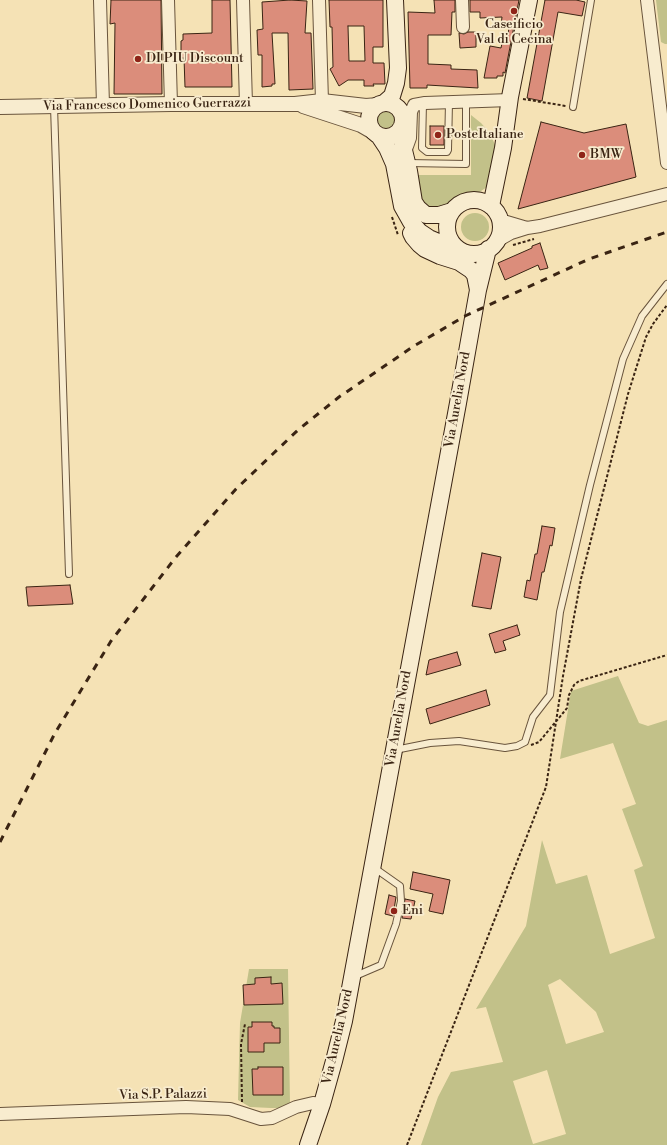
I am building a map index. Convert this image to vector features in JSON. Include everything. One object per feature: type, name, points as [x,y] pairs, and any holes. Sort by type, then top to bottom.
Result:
[{"type":"main road","points":[[395,0],[398,68],[396,83],[392,96],[374,108],[369,117],[369,123],[376,134],[390,137],[399,131],[402,126]]},
{"type":"main road","points":[[496,213],[484,202],[475,200],[466,201],[458,205],[452,211],[448,219],[448,236],[453,244],[459,249],[473,254],[497,246],[500,234],[496,213],[503,148],[510,98],[529,0]]},
{"type":"main road","points":[[381,104],[395,106],[402,115],[401,137],[414,202],[426,215],[439,215],[452,211]]},
{"type":"main road","name":"Via Francesco Domenico Guerrazzi","points":[[376,134],[387,148],[394,164],[397,209],[413,237],[419,244],[440,256],[459,262],[471,270],[475,275],[478,290]]},
{"type":"main road","name":"Via Francesco Domenico Guerrazzi","points":[[397,209],[412,222],[420,232],[437,242],[443,244],[453,244]]},
{"type":"main road","name":"Via Aurelia Nord","points":[[308,1145],[322,1104],[334,1061],[352,978],[478,290],[497,246]]},
{"type":"street","points":[[100,0],[103,105]]},
{"type":"street","points":[[168,0],[171,104]]},
{"type":"street","points":[[243,0],[246,104]]},
{"type":"street","points":[[319,0],[322,101]]},
{"type":"street","points":[[462,0],[463,27]]},
{"type":"street","points":[[647,0],[661,78],[667,163]]},
{"type":"street","points":[[405,158],[410,138],[412,108],[414,105],[423,103],[510,98]]},
{"type":"street","name":"Via Francesco Domenico Guerrazzi","points":[[0,107],[171,104],[295,104],[322,101],[366,106],[381,104]]},
{"type":"street","name":"Via Francesco Domenico Guerrazzi","points":[[295,104],[361,124],[376,134]]},
{"type":"street","points":[[497,246],[511,233],[527,228],[667,194]]},
{"type":"street","points":[[496,213],[512,224],[527,228]]},
{"type":"street","name":"Via S.P. Palazzi","points":[[0,1114],[186,1107],[230,1109],[261,1119],[272,1118],[296,1107],[313,1103],[322,1104]]},
{"type":"lane","points":[[573,107],[591,0]]},
{"type":"lane","points":[[405,158],[466,164],[466,101]]},
{"type":"lane","points":[[423,103],[422,148],[427,152],[447,152],[449,102]]},
{"type":"lane","points":[[54,106],[69,574]]},
{"type":"lane","points":[[393,751],[430,743],[459,741],[504,748],[517,746],[525,742],[533,717],[550,695],[560,612],[590,485],[623,359],[642,316],[667,284]]},
{"type":"lane","points":[[352,978],[381,965],[396,924],[401,901],[400,886],[372,866]]},
{"type":"path","points":[[510,98],[573,107]]},
{"type":"path","points":[[397,209],[394,226],[398,237]]},
{"type":"path","points":[[497,246],[535,239]]},
{"type":"path","points":[[407,1145],[546,787],[581,579],[628,394],[646,337],[653,324],[667,305]]},
{"type":"path","points":[[525,742],[530,746],[539,742],[567,708],[569,695],[574,685],[579,681],[667,655]]},
{"type":"path","points":[[242,1112],[241,1044],[245,1024]]},
{"type":"shaded area","points":[[656,0],[667,0],[667,44],[661,42]]},
{"type":"shaded area","points":[[386,110],[394,113],[397,121],[394,129],[386,132],[378,129],[375,121],[378,113]]},
{"type":"shaded area","points":[[471,115],[490,133],[495,145],[497,155],[487,187],[478,193],[465,194],[434,211],[420,205],[416,175],[471,175]]},
{"type":"shaded area","points":[[475,213],[485,217],[489,227],[485,237],[475,241],[465,237],[461,227],[465,217]]},
{"type":"shaded area","points":[[618,676],[639,723],[648,726],[667,720],[667,1145],[421,1145],[438,1097],[451,1072],[503,1062],[486,1007],[476,1009],[526,926],[542,840],[556,884],[587,875],[610,954],[655,938],[634,870],[643,866],[622,809],[636,804],[613,743],[560,759],[571,691]],"holes":[[[560,979],[596,1012],[604,1032],[566,1044],[548,985]],[[547,1070],[566,1134],[533,1144],[513,1081]]]},
{"type":"shaded area","points":[[249,969],[288,969],[290,1105],[282,1108],[250,1107],[238,1100],[240,1023]]},
{"type":"building","name":"DI PIU Discount","points":[[111,0],[161,0],[162,94],[114,94],[115,23],[110,24]]},
{"type":"building","points":[[212,0],[230,0],[232,87],[185,87],[184,58],[181,58],[181,41],[183,40],[183,34],[212,33]]},
{"type":"building","points":[[290,0],[307,1],[305,33],[311,33],[313,89],[289,90],[288,33],[272,33],[275,84],[272,84],[272,86],[262,87],[262,55],[258,55],[257,30],[263,29],[262,2]]},
{"type":"building","points":[[329,0],[383,0],[383,47],[373,47],[373,63],[384,63],[385,84],[364,86],[364,80],[348,80],[339,86],[330,69],[333,67],[332,27],[330,27]],"holes":[[[348,26],[364,26],[365,61],[349,61]]]},
{"type":"building","points":[[434,0],[455,0],[455,12],[452,12],[451,35],[428,35],[428,64],[451,65],[451,69],[477,70],[478,88],[427,85],[427,88],[410,88],[408,12],[435,13]]},
{"type":"building","points":[[470,0],[519,0],[505,73],[503,72],[503,76],[497,76],[497,78],[484,78],[490,46],[501,48],[502,43],[507,43],[509,27],[501,25],[502,17],[480,18],[480,12],[470,12]]},
{"type":"building","points":[[545,0],[576,0],[585,2],[582,16],[558,12],[542,101],[527,98]]},
{"type":"building","points":[[468,32],[476,32],[476,47],[460,48],[459,33],[464,34]]},
{"type":"building","name":"BMW","points":[[541,122],[584,133],[626,124],[636,177],[518,209]]},
{"type":"building","name":"PosteItaliane","points":[[430,126],[444,126],[444,145],[430,145]]},
{"type":"building","points":[[540,243],[548,268],[540,270],[538,265],[505,280],[498,263]]},
{"type":"building","points":[[542,526],[555,528],[552,546],[550,545],[544,572],[542,572],[537,600],[524,597],[527,580],[530,581],[535,554],[537,554]]},
{"type":"building","points":[[482,553],[501,557],[491,609],[472,606]]},
{"type":"building","points":[[70,585],[73,604],[28,606],[26,587]]},
{"type":"building","points":[[517,625],[520,635],[503,641],[506,650],[495,653],[489,634]]},
{"type":"building","points":[[457,652],[461,665],[426,675],[429,660]]},
{"type":"building","points":[[486,690],[490,705],[430,724],[426,709]]},
{"type":"building","points":[[413,872],[450,880],[443,914],[429,911],[433,894],[410,889]]},
{"type":"building","points":[[389,895],[396,897],[393,916],[385,914]]},
{"type":"building","points":[[405,899],[415,901],[411,919],[402,918]]},
{"type":"building","points":[[271,977],[271,984],[282,983],[283,1004],[244,1005],[243,985],[255,984],[255,978]]},
{"type":"building","points":[[252,1022],[272,1022],[272,1026],[274,1026],[274,1028],[280,1028],[280,1043],[264,1043],[264,1052],[248,1052],[248,1027],[252,1027]]},
{"type":"building","points":[[258,1067],[283,1067],[283,1095],[253,1095],[252,1069],[258,1069]]},
{"type":"railway","points":[[0,842],[55,733],[111,641],[176,557],[236,489],[298,430],[339,397],[414,346],[465,316],[589,259],[667,232]]},
{"type":"place","name":"Caseificio Val di Cecina","points":[[514,11]]},
{"type":"place","name":"DI PIU Discount","points":[[138,59]]},
{"type":"place","name":"PosteItaliane","points":[[438,135]]},
{"type":"place","name":"BMW","points":[[582,155]]},
{"type":"place","name":"Eni","points":[[394,911]]}]
